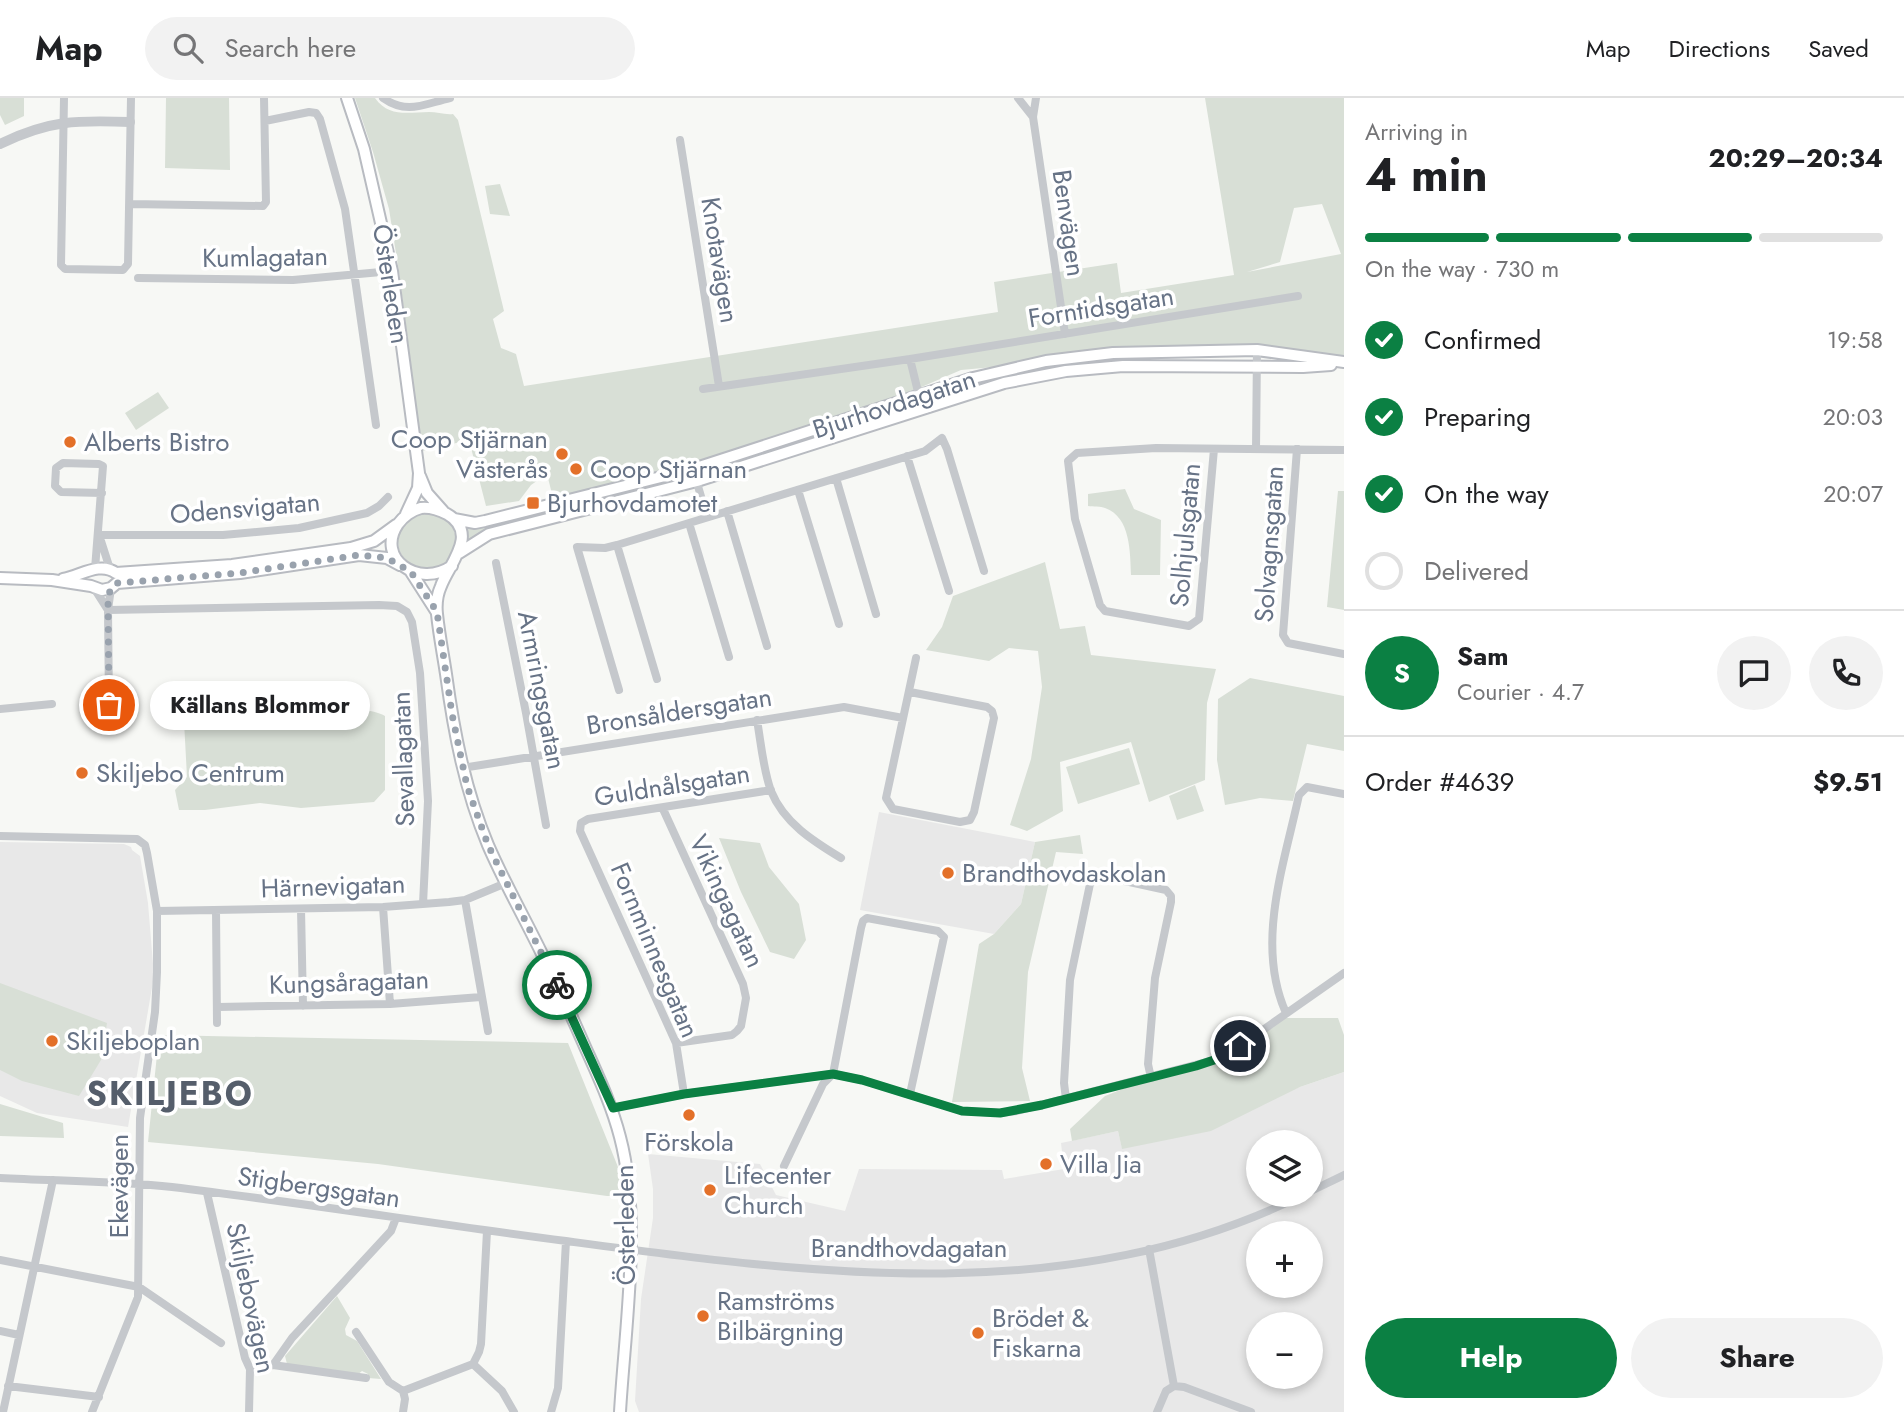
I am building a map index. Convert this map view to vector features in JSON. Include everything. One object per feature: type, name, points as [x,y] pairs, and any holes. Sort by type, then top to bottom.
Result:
[{"type":"main road","name":"Österleden","points":[[347,98],[364,149],[392,271],[419,473],[418,488],[401,520]]},
{"type":"main road","name":"Bjurhovdagatan","points":[[450,516],[475,523],[621,488],[693,469],[1009,369],[1113,353],[1257,350],[1344,362]]},
{"type":"main road","name":"Bjurhovdagatan","points":[[459,553],[489,534],[697,481],[1004,383],[1066,371],[1143,365],[1303,368],[1344,362]]},
{"type":"main road","name":"Österleden","points":[[419,473],[427,493],[450,516]]},
{"type":"main road","points":[[621,488],[624,500]]},
{"type":"main road","points":[[0,578],[52,580],[102,590],[113,578],[351,548],[374,541],[420,509],[438,510],[450,516],[462,542],[452,566],[436,575],[407,569],[387,558],[359,555],[240,573],[113,578],[93,570],[52,580]]},
{"type":"main road","points":[[401,520],[393,540],[393,549],[407,569]]},
{"type":"main road","name":"Österleden","points":[[452,566],[440,589],[437,612],[462,768],[488,845],[613,1108],[628,1178],[630,1251],[620,1412]]},
{"type":"main road","name":"Österleden","points":[[407,569],[437,612]]},
{"type":"main road","points":[[92,587],[87,580],[93,570]]},
{"type":"street","points":[[64,98],[61,265],[64,268],[123,270],[127,265],[130,204],[131,98]]},
{"type":"street","points":[[130,204],[263,206],[266,202],[264,98]]},
{"type":"street","points":[[383,98],[393,106],[404,108],[423,101],[450,98]]},
{"type":"street","name":"Benvägen","points":[[1018,98],[1032,117]]},
{"type":"street","name":"Benvägen","points":[[1036,98],[1032,117],[1065,334]]},
{"type":"street","points":[[265,121],[309,112],[316,113],[320,119],[345,208],[376,425]]},
{"type":"street","points":[[0,144],[64,121],[130,122]]},
{"type":"street","name":"Knotavägen","points":[[680,140],[719,386]]},
{"type":"street","name":"Kumlagatan","points":[[138,278],[270,280],[356,276],[392,271]]},
{"type":"street","name":"Forntidsgatan","points":[[703,389],[911,359],[1298,296]]},
{"type":"street","points":[[1256,449],[1257,350]]},
{"type":"street","points":[[911,359],[922,408]]},
{"type":"street","points":[[619,690],[576,547],[605,548],[617,545],[925,451],[942,438],[984,571]]},
{"type":"street","points":[[1214,449],[1344,450]]},
{"type":"street","name":"Solhjulsgatan","points":[[1214,449],[1199,619],[1196,624],[1189,626],[1105,611],[1075,519],[1069,459],[1077,453],[1105,450],[1214,449]]},
{"type":"street","name":"Solvagnsgatan","points":[[1297,449],[1283,635],[1288,643],[1344,654]]},
{"type":"street","points":[[907,456],[949,591]]},
{"type":"street","points":[[93,570],[99,535],[99,501],[102,493],[103,467],[99,464],[63,463],[57,468],[55,486],[61,492],[102,493]]},
{"type":"street","points":[[693,469],[708,517]]},
{"type":"street","points":[[836,478],[876,614]]},
{"type":"street","points":[[798,490],[839,624]]},
{"type":"street","name":"Odensvigatan","points":[[99,535],[223,536],[299,528],[367,513],[388,497]]},
{"type":"street","points":[[727,511],[767,646]]},
{"type":"street","points":[[689,523],[729,657]]},
{"type":"street","points":[[99,535],[113,578],[108,610],[109,705]]},
{"type":"street","points":[[617,545],[657,679]]},
{"type":"street","name":"Armringsgatan","points":[[496,563],[546,825]]},
{"type":"street","points":[[92,587],[108,610]]},
{"type":"street","name":"Sevallagatan","points":[[108,610],[379,605],[397,606],[408,614],[412,622],[420,673],[426,756],[428,804],[423,904]]},
{"type":"street","points":[[909,692],[987,707],[993,713],[970,819],[960,822],[893,808],[886,798],[916,658]]},
{"type":"street","points":[[0,709],[52,704]]},
{"type":"street","name":"Bronsåldersgatan","points":[[462,768],[844,707],[903,718]]},
{"type":"street","points":[[757,720],[771,790],[788,818],[816,843],[841,858]]},
{"type":"street","points":[[1286,1013],[1278,993],[1272,929],[1300,795],[1308,787],[1344,794]]},
{"type":"street","name":"Guldnålsgatan","points":[[581,824],[588,819],[771,790]]},
{"type":"street","name":"Vikingagatan","points":[[663,809],[743,984],[746,998],[741,1026],[732,1035],[676,1043]]},
{"type":"street","name":"Fornminnesgatan","points":[[581,824],[580,831],[676,1043],[684,1094]]},
{"type":"street","name":"Ekevägen","points":[[0,836],[137,839],[145,845],[158,911],[155,1012],[140,1118],[138,1297],[92,1412]]},
{"type":"street","points":[[1066,1099],[1064,1083],[1070,980],[1090,884],[1102,876],[1166,890],[1171,902],[1153,992],[1148,1064],[1151,1078]]},
{"type":"street","name":"Härnevigatan","points":[[158,911],[423,904],[465,900],[506,883]]},
{"type":"street","points":[[465,900],[488,1031]]},
{"type":"street","points":[[383,907],[390,1004]]},
{"type":"street","points":[[300,909],[303,1006]]},
{"type":"street","points":[[216,910],[217,1023]]},
{"type":"street","points":[[784,1166],[823,1084],[833,1074],[864,920],[871,917],[939,932],[944,937],[910,1094]]},
{"type":"street","points":[[613,1108],[684,1094],[833,1074],[962,1111],[1017,1111],[1214,1060],[1240,1046],[1344,973]]},
{"type":"street","name":"Kungsåragatan","points":[[218,1007],[390,1004],[481,998]]},
{"type":"street","points":[[1323,1185],[1344,1175]]},
{"type":"street","name":"Stigbergsgatan","points":[[0,1178],[140,1184],[630,1251]]},
{"type":"street","points":[[3,1412],[53,1180]]},
{"type":"street","name":"Skiljebovägen","points":[[207,1193],[245,1358],[250,1369],[248,1412]]},
{"type":"street","name":"Brandthovdagatan","points":[[630,1251],[851,1273],[932,1275],[1021,1270],[1149,1250],[1217,1230],[1274,1207]]},
{"type":"street","points":[[273,1365],[292,1338],[391,1230],[396,1218]]},
{"type":"street","points":[[403,1391],[473,1364],[480,1352],[487,1231]]},
{"type":"street","points":[[551,1412],[558,1388],[566,1241]]},
{"type":"street","points":[[1149,1250],[1174,1386]]},
{"type":"street","points":[[0,1260],[139,1287],[221,1343]]},
{"type":"street","points":[[0,1331],[19,1335]]},
{"type":"street","points":[[356,1332],[389,1382],[403,1391],[403,1412]]},
{"type":"street","points":[[473,1364],[502,1391],[514,1412]]},
{"type":"street","points":[[250,1369],[273,1365],[366,1378]]},
{"type":"street","points":[[8,1386],[99,1397]]},
{"type":"street","points":[[1157,1412],[1166,1391],[1174,1386],[1184,1387],[1251,1412]]},
{"type":"shaded area","points":[[0,98],[24,98],[24,116],[5,125],[0,115]]},
{"type":"shaded area","points":[[166,98],[229,98],[230,170],[165,168]]},
{"type":"shaded area","points":[[355,98],[375,98],[393,111],[453,114],[458,120],[504,311],[493,319],[501,348],[516,354],[524,386],[998,312],[994,282],[1117,263],[1121,293],[1234,275],[1205,98],[1344,98],[1344,357],[1257,349],[1054,355],[994,367],[961,370],[896,398],[710,458],[553,498],[547,474],[531,485],[519,501],[486,506],[469,440],[422,451],[389,209]],"holes":[[[1322,204],[1341,254],[1247,272],[1280,262],[1294,208]]]},
{"type":"shaded area","points":[[500,184],[510,216],[490,214],[485,186]]},
{"type":"shaded area","points":[[158,392],[169,408],[136,430],[125,413]]},
{"type":"shaded area","points":[[1125,489],[1134,509],[1161,520],[1160,575],[1131,575],[1127,537],[1120,519],[1105,508],[1088,506],[1088,494]]},
{"type":"shaded area","points":[[1338,491],[1344,491],[1344,610],[1327,607]]},
{"type":"shaded area","points":[[592,499],[496,526],[467,541],[464,526]]},
{"type":"shaded area","points":[[427,512],[448,520],[456,541],[448,562],[427,570],[406,562],[398,541],[406,520]]},
{"type":"shaded area","points":[[1045,562],[1060,629],[1085,626],[1091,655],[1216,669],[1207,703],[1205,780],[1149,802],[1131,742],[1060,762],[1063,811],[1027,831],[1010,825],[1031,759],[1042,687],[1038,651],[1009,648],[989,661],[926,650],[942,627],[953,596]]},
{"type":"shaded area","points":[[1250,678],[1344,696],[1344,751],[1307,744],[1293,801],[1260,798],[1225,805],[1217,760],[1218,699]]},
{"type":"shaded area","points":[[328,705],[367,710],[385,716],[385,790],[374,802],[301,808],[260,803],[205,810],[179,810],[175,790],[187,777],[184,721],[190,709],[221,706],[256,713],[298,706]]},
{"type":"shaded area","points":[[1129,748],[1140,784],[1078,804],[1066,767]]},
{"type":"shaded area","points":[[1195,785],[1204,811],[1177,820],[1169,796]]},
{"type":"shaded area","name":"Brandthovdaskolan","points":[[879,812],[1035,842],[1021,904],[994,934],[860,910]]},
{"type":"shaded area","points":[[1080,835],[1083,854],[1056,852],[1028,972],[1022,1068],[1030,1101],[952,1102],[979,944],[994,934],[1021,904],[1035,842]]},
{"type":"shaded area","points":[[719,838],[760,843],[769,867],[799,904],[806,940],[794,959],[770,952]]},
{"type":"shaded area","points":[[0,842],[124,844],[140,856],[148,903],[154,976],[128,1127],[37,1113],[0,1096]]},
{"type":"shaded area","name":"Skiljeboplan","points":[[0,983],[107,1023],[101,1060],[79,1096],[22,1081],[0,1070]]},
{"type":"shaded area","points":[[1281,1018],[1338,1018],[1344,1035],[1344,1072],[1300,1087],[1211,1131],[1122,1149],[1118,1131],[1072,1141],[1070,1129],[1105,1096],[1148,1079],[1217,1059]]},
{"type":"shaded area","points":[[159,1035],[568,1043],[620,1172],[620,1196],[378,1164],[148,1142]]},
{"type":"shaded area","points":[[1344,1072],[1344,1412],[639,1412],[635,1401],[641,1299],[653,1218],[653,1189],[648,1154],[760,1164],[776,1195],[845,1211],[859,1169],[1002,1170],[1004,1179],[1064,1169],[1061,1143],[1118,1131],[1122,1148]]},
{"type":"shaded area","points":[[0,1104],[63,1123],[64,1138],[0,1136]]},
{"type":"shaded area","points":[[337,1296],[350,1318],[345,1329],[346,1335],[357,1341],[381,1379],[368,1378],[368,1374],[362,1371],[356,1376],[287,1364],[285,1356]]},
{"type":"way so far","points":[[109,705],[108,597],[111,588],[117,583],[240,573],[359,555],[387,558],[403,567],[411,572],[437,612],[452,714],[467,786],[488,845],[557,985]]},
{"type":"place","name":"Alberts Bistro","points":[[70,442]]},
{"type":"place","name":"Coop Stjärnan Västerås","points":[[562,454]]},
{"type":"place","name":"Coop Stjärnan","points":[[576,469]]},
{"type":"place","name":"Bjurhovdamotet","points":[[533,503]]},
{"type":"place","name":"Källans Blommor","points":[[109,705]]},
{"type":"place","name":"Skiljebo Centrum","points":[[82,773]]},
{"type":"place","name":"Brandthovdaskolan","points":[[948,873]]},
{"type":"place","name":"Skiljeboplan","points":[[52,1041]]},
{"type":"place","name":"Förskola","points":[[689,1115]]},
{"type":"place","name":"Villa Jia","points":[[1046,1164]]},
{"type":"place","name":"Lifecenter Church","points":[[710,1190]]},
{"type":"place","name":"Ramströms Bilbärgning","points":[[703,1316]]},
{"type":"place","name":"Brödet & Fiskarna","points":[[978,1333]]},
{"type":"district","name":"SKILJEBO","points":[[170,1093]]},
{"type":"route","points":[[557,985],[613,1108],[684,1094],[833,1074],[862,1080],[962,1111],[1000,1113],[1196,1066],[1240,1046]]}]
